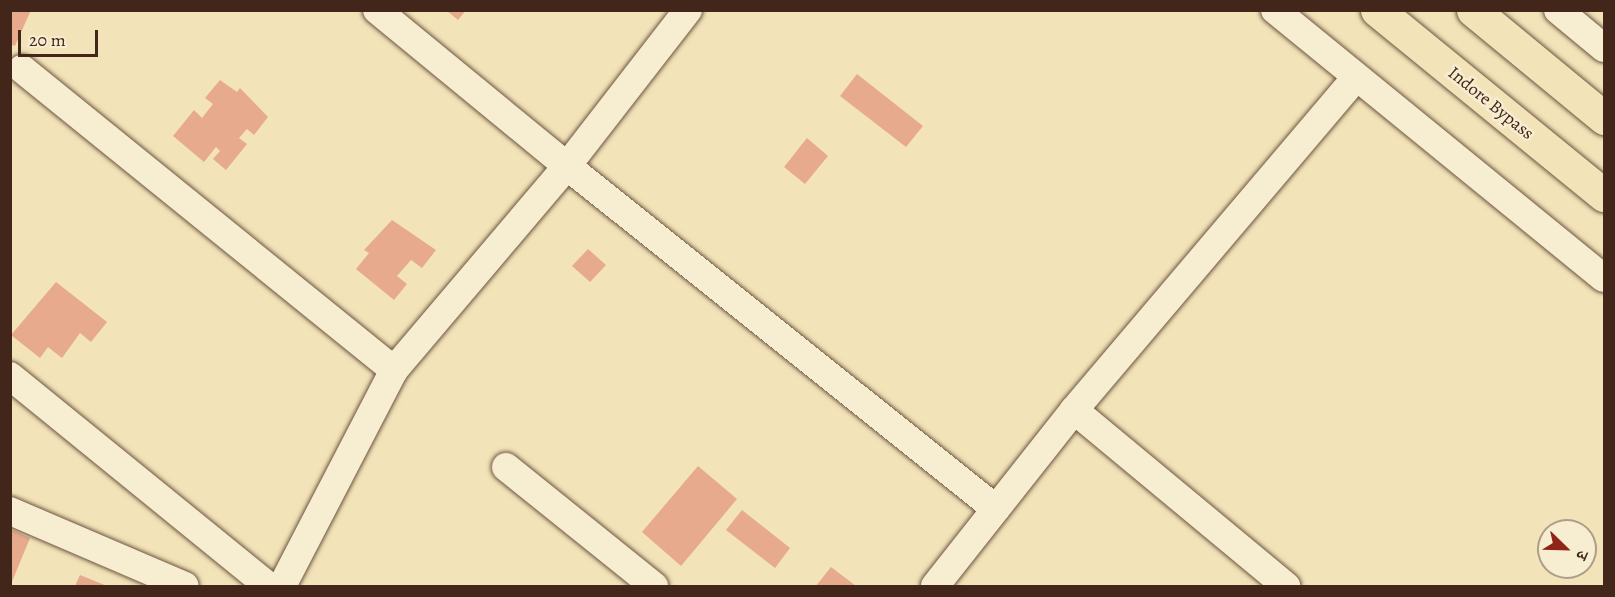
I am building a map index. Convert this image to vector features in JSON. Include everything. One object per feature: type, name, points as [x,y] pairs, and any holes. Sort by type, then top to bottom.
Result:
[{"type":"highway","name":"Indore Bypass","points":[[1377,10],[1605,195]]},
{"type":"highway","points":[[1473,10],[1605,118]]},
{"type":"street","points":[[377,10],[567,166],[996,509]]},
{"type":"street","points":[[282,586],[394,370],[567,166],[688,10]]},
{"type":"street","points":[[1275,10],[1605,278]]},
{"type":"street","points":[[1558,10],[1605,48]]},
{"type":"street","points":[[22,69],[394,370]]},
{"type":"street","points":[[935,586],[1074,410],[1356,77]]},
{"type":"street","points":[[10,376],[268,586]]},
{"type":"street","points":[[1074,410],[1287,586]]},
{"type":"street","points":[[506,467],[654,586]]},
{"type":"street","points":[[10,510],[185,586]]},
{"type":"building","points":[[10,10],[31,10],[15,46],[10,44]]},
{"type":"building","points":[[446,10],[466,10],[458,20]]},
{"type":"building","points":[[857,74],[923,126],[906,147],[840,96]]},
{"type":"building","points":[[220,80],[237,92],[240,88],[268,117],[254,135],[247,129],[239,138],[247,144],[226,170],[213,159],[220,151],[216,147],[204,162],[173,136],[194,110],[202,118],[213,104],[205,98]]},
{"type":"building","points":[[807,138],[828,156],[805,184],[784,167]]},
{"type":"building","points":[[392,220],[436,250],[422,268],[411,260],[397,276],[407,284],[394,300],[356,269],[369,253],[364,250]]},
{"type":"building","points":[[588,249],[606,265],[590,282],[572,266]]},
{"type":"building","points":[[56,282],[107,322],[91,342],[80,333],[62,358],[48,347],[40,358],[11,335]]},
{"type":"building","points":[[698,466],[737,499],[681,566],[642,532]]},
{"type":"building","points":[[742,510],[790,548],[775,568],[726,530]]},
{"type":"building","points":[[10,529],[30,538],[11,584],[10,584]]},
{"type":"building","points":[[831,567],[856,586],[816,586]]},
{"type":"building","points":[[80,575],[107,586],[75,586]]}]
